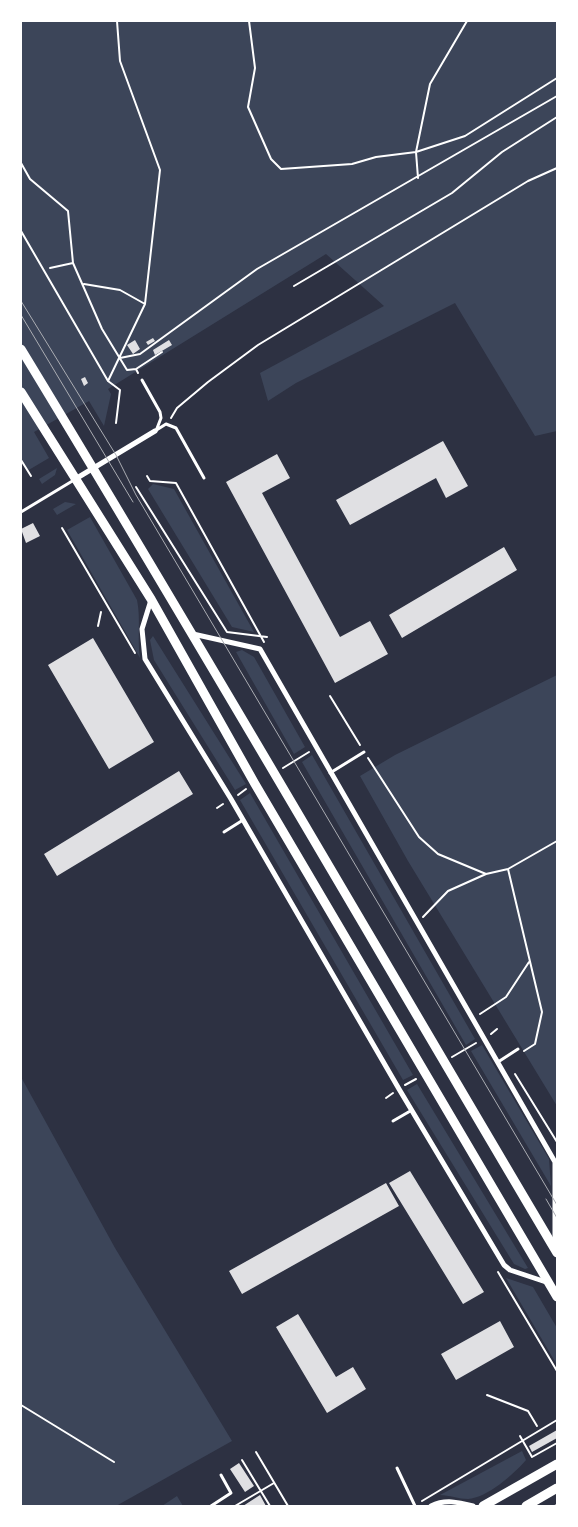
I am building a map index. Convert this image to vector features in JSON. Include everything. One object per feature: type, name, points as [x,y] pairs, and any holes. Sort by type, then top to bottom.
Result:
[{"type":"main road","points":[[21,349],[95,468],[556,1251]]},
{"type":"main road","points":[[21,392],[77,478],[151,599],[255,784],[557,1297]]},
{"type":"main road","points":[[483,1506],[557,1464]]},
{"type":"main road","points":[[526,1506],[557,1488]]},
{"type":"street","points":[[77,478],[155,431]]},
{"type":"street","points":[[151,599],[142,629],[145,659],[244,820],[504,1265],[510,1270],[550,1284]]},
{"type":"street","points":[[193,634],[260,649],[329,773],[555,1162],[556,1251]]},
{"type":"street","points":[[431,1506],[439,1502],[455,1501],[473,1506]]},
{"type":"lane","points":[[142,380],[160,412],[161,418],[155,431]]},
{"type":"lane","points":[[155,431],[166,424],[176,428],[204,478]]},
{"type":"lane","points":[[21,512],[77,478]]},
{"type":"lane","points":[[329,773],[364,752]]},
{"type":"lane","points":[[224,832],[244,820]]},
{"type":"lane","points":[[498,1062],[518,1049]]},
{"type":"lane","points":[[393,1121],[412,1110]]},
{"type":"lane","points":[[397,1468],[415,1505]]},
{"type":"lane","points":[[211,1506],[231,1494],[221,1476]]},
{"type":"path","points":[[108,381],[145,304],[160,170],[120,61],[117,21]]},
{"type":"path","points":[[249,21],[255,68],[248,108],[271,159],[281,169],[352,164],[416,152],[465,136],[557,78]]},
{"type":"path","points":[[418,178],[416,152],[430,84],[468,21]]},
{"type":"path","points":[[120,358],[140,354],[257,269],[418,178],[557,96]]},
{"type":"path","points":[[294,286],[452,193],[502,152],[557,117]]},
{"type":"path","points":[[21,163],[30,178],[68,212],[73,263],[102,329],[127,370],[136,369],[162,352]]},
{"type":"path","points":[[166,424],[177,408],[258,345],[528,181],[557,168]]},
{"type":"path","points":[[21,230],[108,381],[120,390],[116,423]]},
{"type":"path","points":[[50,268],[73,263]]},
{"type":"path","points":[[82,284],[120,290],[145,304]]},
{"type":"path","points":[[136,369],[142,380]]},
{"type":"path","points":[[21,460],[30,476]]},
{"type":"path","points":[[136,487],[227,632],[267,637]]},
{"type":"path","points":[[98,626],[100,612]]},
{"type":"path","points":[[330,696],[419,837],[438,854],[486,874]]},
{"type":"path","points":[[423,918],[448,891],[486,874],[508,869],[557,841]]},
{"type":"path","points":[[508,869],[542,1012],[535,1044],[519,1054]]},
{"type":"path","points":[[479,1015],[506,997],[529,962]]},
{"type":"path","points":[[487,1395],[528,1411],[537,1426]]},
{"type":"path","points":[[21,1405],[114,1462]]},
{"type":"path","points":[[415,1505],[557,1420]]},
{"type":"path","points":[[520,1436],[532,1457],[557,1442]]},
{"type":"path","points":[[256,1452],[288,1506]]},
{"type":"path","points":[[242,1460],[270,1506]]},
{"type":"path","points":[[235,1506],[274,1482]]},
{"type":"shaded area","points":[[21,21],[557,21],[557,431],[535,436],[455,303],[296,383],[268,401],[260,373],[384,306],[326,254],[108,389],[111,394],[104,426],[89,401],[34,432],[49,458],[27,471],[21,462]]},
{"type":"shaded area","points":[[57,468],[55,475],[42,484],[39,479]]},
{"type":"shaded area","points":[[153,484],[174,489],[254,632],[232,627],[148,489]]},
{"type":"shaded area","points":[[65,502],[76,504],[57,515],[53,509]]},
{"type":"shaded area","points":[[90,517],[137,600],[140,658],[67,530]]},
{"type":"shaded area","points":[[153,636],[246,784],[235,790],[154,660],[150,640]]},
{"type":"shaded area","points":[[242,650],[254,657],[305,747],[294,754],[236,652]]},
{"type":"shaded area","points":[[557,675],[557,1106],[408,861],[360,776],[395,755]]},
{"type":"shaded area","points":[[312,755],[475,1039],[466,1045],[302,762]]},
{"type":"shaded area","points":[[250,793],[413,1075],[403,1080],[240,800]]},
{"type":"shaded area","points":[[482,1045],[549,1159],[551,1186],[471,1051]]},
{"type":"shaded area","points":[[21,1077],[115,1248],[232,1441],[116,1506],[21,1506]]},
{"type":"shaded area","points":[[417,1084],[528,1268],[525,1269],[514,1264],[407,1090]]},
{"type":"shaded area","points":[[506,1278],[533,1287],[557,1328],[557,1365]]},
{"type":"shaded area","points":[[522,1451],[526,1460],[515,1472],[492,1490],[475,1498],[468,1499],[440,1495]]},
{"type":"shaded area","points":[[177,1496],[183,1506],[162,1506]]},
{"type":"building","points":[[153,338],[155,341],[148,345],[146,342]]},
{"type":"building","points":[[135,340],[140,349],[133,354],[127,345]]},
{"type":"building","points":[[169,340],[172,345],[155,355],[153,350]]},
{"type":"building","points":[[85,377],[88,383],[84,386],[81,379]]},
{"type":"building","points":[[443,441],[468,486],[446,498],[436,478],[350,525],[336,500]]},
{"type":"building","points":[[277,454],[290,478],[262,493],[340,637],[370,621],[388,654],[335,683],[226,482]]},
{"type":"building","points":[[33,523],[40,536],[26,543],[21,529]]},
{"type":"building","points":[[504,547],[517,570],[402,638],[389,615]]},
{"type":"building","points":[[93,638],[154,742],[109,769],[48,665]]},
{"type":"building","points":[[179,771],[193,794],[57,876],[44,854]]},
{"type":"building","points":[[410,1171],[484,1292],[463,1304],[389,1183]]},
{"type":"building","points":[[386,1183],[399,1206],[242,1294],[229,1271]]},
{"type":"building","points":[[298,1314],[336,1377],[353,1367],[366,1389],[327,1413],[276,1327]]},
{"type":"building","points":[[500,1321],[514,1347],[456,1380],[441,1354]]},
{"type":"building","points":[[557,1430],[557,1438],[532,1452],[529,1446]]},
{"type":"building","points":[[239,1463],[254,1486],[245,1492],[230,1469]]},
{"type":"building","points":[[260,1495],[266,1506],[243,1506]]},
{"type":"tram line","points":[[21,301],[116,455],[136,495],[557,1205]]},
{"type":"tram line","points":[[21,315],[133,502]]},
{"type":"tram line","points":[[546,1199],[557,1218]]}]
